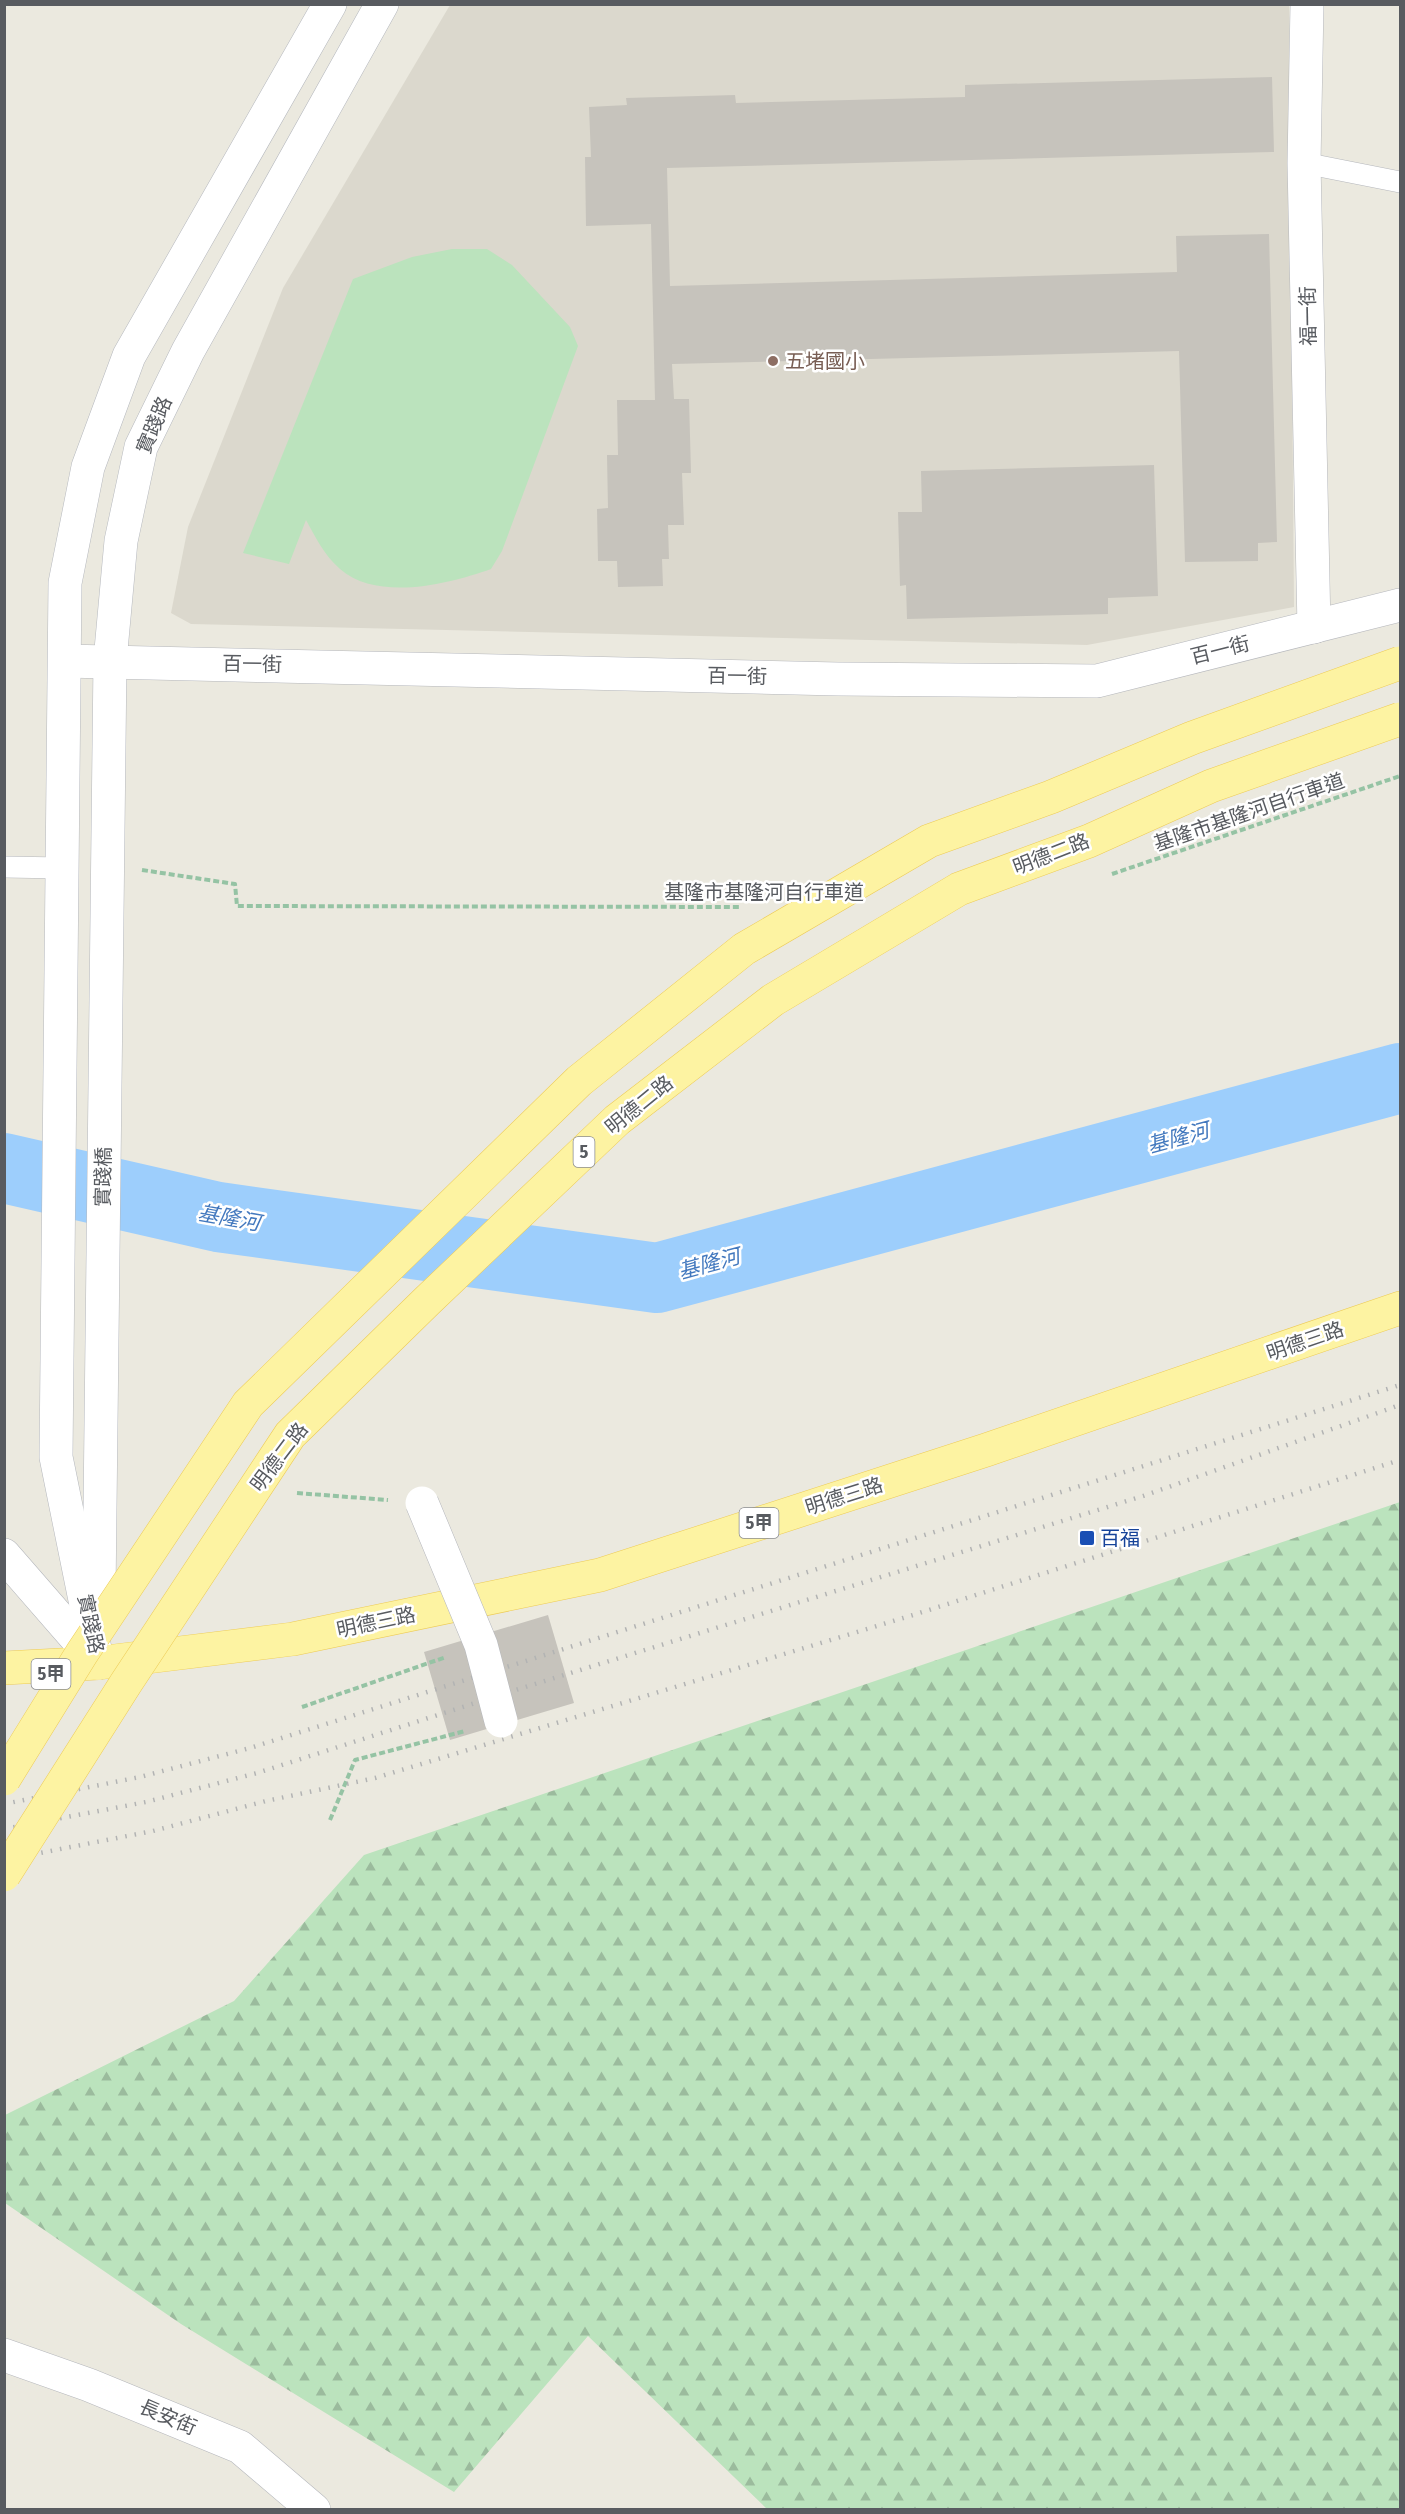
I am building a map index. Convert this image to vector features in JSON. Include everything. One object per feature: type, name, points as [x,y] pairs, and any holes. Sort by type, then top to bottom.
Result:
[{"type":"main road","points":[[4,1779],[82,1653],[248,1404],[554,1105],[597,1066],[744,949],[928,841],[1051,797],[1192,738],[1401,663]]},
{"type":"main road","name":"明德二路","points":[[4,1875],[126,1683],[290,1435],[617,1120],[773,1000],[959,889],[1089,841],[1211,786],[1401,718]]},
{"type":"main road","name":"明德三路","points":[[4,1668],[98,1663],[293,1639],[600,1575],[986,1450],[1401,1308]]},
{"type":"main road","name":"明德三路","points":[[4,1685],[98,1663]]},
{"type":"street","points":[[63,883],[65,583],[88,467],[129,356],[330,4]]},
{"type":"street","name":"實踐路","points":[[108,898],[110,661],[121,541],[141,447],[188,351],[382,4]]},
{"type":"street","name":"福一街","points":[[1307,4],[1304,163],[1314,627]]},
{"type":"street","name":"百一街","points":[[65,661],[838,679],[1097,681],[1401,605]]},
{"type":"street","name":"實踐路","points":[[63,883],[56,1457],[98,1663]]},
{"type":"street","name":"實踐橋","points":[[99,1457],[108,898]]},
{"type":"street","name":"實踐路","points":[[98,1663],[99,1457]]},
{"type":"street","points":[[422,1503],[481,1645],[501,1721]]},
{"type":"street","points":[[4,1555],[98,1663]]},
{"type":"street","name":"長安街","points":[[4,2355],[90,2385],[240,2447],[314,2510]]},
{"type":"lane","points":[[1304,163],[1401,182]]},
{"type":"lane","points":[[4,867],[63,883]]},
{"type":"path","name":"基隆市基隆河自行車道","points":[[1104,877],[1401,776]]},
{"type":"path","name":"基隆市基隆河自行車道","points":[[137,869],[235,884],[237,906],[752,907]]},
{"type":"path","points":[[290,1492],[422,1503]]},
{"type":"path","points":[[302,1707],[481,1645]]},
{"type":"path","points":[[330,1820],[355,1760],[501,1721]]},
{"type":"shaded area","name":"五堵國小","points":[[450,5],[1289,5],[1294,607],[1087,645],[191,624],[171,613],[188,527],[283,288]]},
{"type":"green space","points":[[452,249],[487,249],[512,265],[570,327],[578,346],[502,551],[491,569],[455,580],[414,587],[374,585],[356,579],[334,564],[306,520],[289,564],[243,553],[353,279],[412,257]]},
{"type":"green space","points":[[1400,1502],[1400,2509],[767,2509],[588,2336],[454,2492],[181,2324],[5,2203],[5,2115],[234,2001],[364,1855]]},
{"type":"building","points":[[1272,77],[1274,152],[667,168],[670,286],[1177,272],[1176,236],[1269,234],[1277,542],[1258,543],[1258,561],[1185,562],[1179,351],[672,364],[674,399],[689,399],[691,473],[682,473],[684,525],[668,525],[669,559],[662,559],[663,586],[618,587],[617,561],[598,561],[597,509],[608,508],[607,455],[618,455],[617,400],[655,400],[651,224],[586,226],[585,157],[591,157],[589,107],[627,105],[626,98],[735,95],[736,103],[965,97],[965,85]]},
{"type":"building","points":[[1154,465],[1158,596],[1108,598],[1108,614],[907,619],[906,585],[900,586],[898,512],[922,512],[921,471]]},
{"type":"building","points":[[548,1615],[574,1703],[450,1740],[424,1652]]},
{"type":"waterway","name":"基隆河","points":[[4,1168],[218,1217],[657,1278],[1400,1078]]},
{"type":"railway","points":[[4,1804],[140,1777],[250,1748],[1400,1385]]},
{"type":"railway","points":[[4,1829],[146,1802],[257,1773],[522,1688],[1143,1496],[1400,1405]]},
{"type":"railway","points":[[4,1860],[153,1831],[266,1801],[375,1778],[913,1615],[1400,1460]]},
{"type":"place","name":"五堵國小","points":[[773,361]]},
{"type":"place","name":"百福","points":[[1087,1538]]}]
